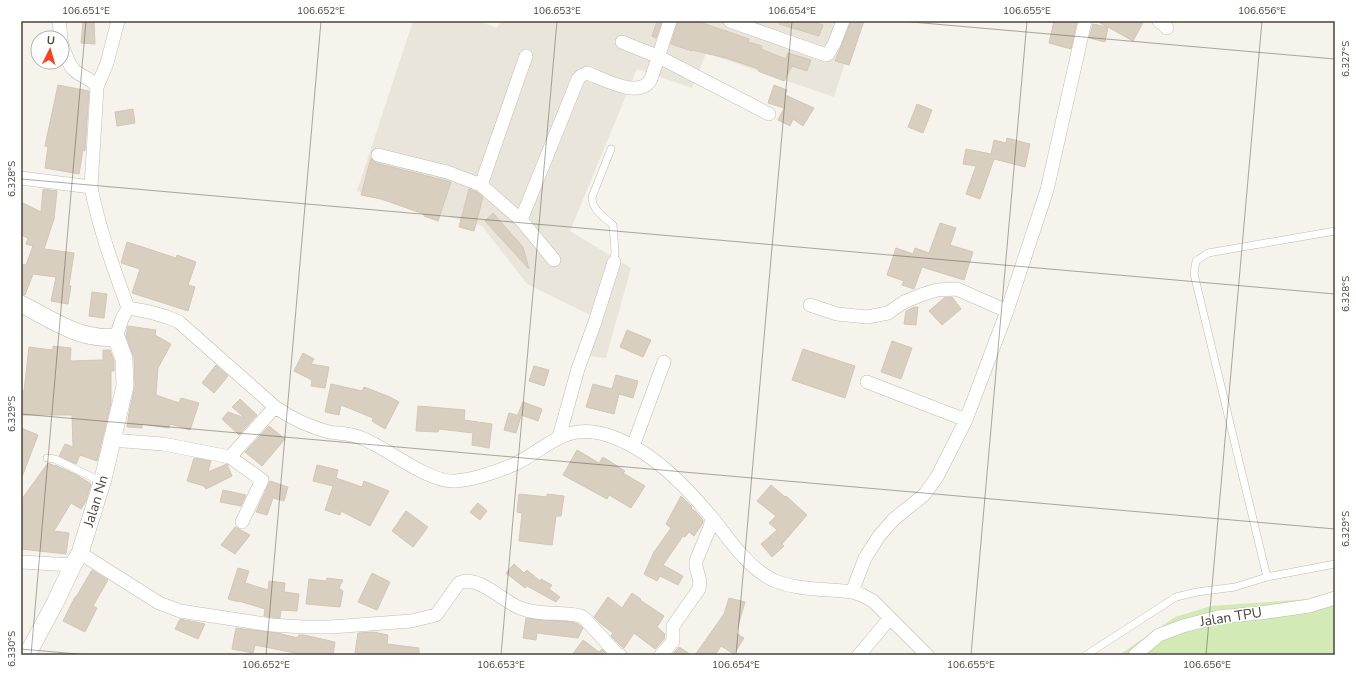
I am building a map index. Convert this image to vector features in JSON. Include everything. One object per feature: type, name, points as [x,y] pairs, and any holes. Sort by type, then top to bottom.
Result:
[{"type":"street","points":[[21,304],[72,331],[108,338],[116,337],[122,319],[128,308],[109,255],[91,187],[98,87],[107,62],[118,21]]},
{"type":"street","points":[[521,220],[578,79],[587,73],[626,88],[633,89],[648,84],[670,21]]},
{"type":"street","points":[[730,21],[826,55],[834,44],[843,21]]},
{"type":"street","points":[[852,592],[865,558],[879,536],[894,519],[924,495],[937,477],[966,420],[1007,311],[1047,190],[1085,21]]},
{"type":"street","points":[[622,42],[659,56],[770,114]]},
{"type":"street","points":[[481,185],[526,56]]},
{"type":"street","points":[[70,62],[74,70],[98,87]]},
{"type":"street","points":[[378,155],[447,172],[481,185],[521,220],[554,260]]},
{"type":"street","points":[[21,178],[91,187]]},
{"type":"street","points":[[559,437],[578,369],[614,262]]},
{"type":"street","points":[[810,306],[837,314],[867,317],[888,313],[904,302],[920,295],[937,290],[957,289],[1007,311]]},
{"type":"street","points":[[128,308],[164,315],[179,322],[275,407],[290,418],[329,432],[359,437],[374,444],[416,469],[454,482],[495,472],[516,464],[559,437],[577,431],[592,431],[607,435],[633,446],[677,479],[753,566],[771,579],[784,584],[852,592],[862,595],[873,601],[927,655]]},
{"type":"street","name":"Jalan Nn","points":[[27,655],[55,603],[76,559],[102,482],[125,386],[123,352],[116,337]]},
{"type":"street","points":[[633,446],[664,362]]},
{"type":"street","points":[[867,382],[966,420]]},
{"type":"street","points":[[230,456],[275,407]]},
{"type":"street","points":[[112,440],[163,444],[230,456],[262,480],[242,522]]},
{"type":"street","points":[[661,655],[673,640],[673,626],[699,589],[700,581],[696,561],[710,527],[712,518]]},
{"type":"street","points":[[21,562],[76,559],[169,608],[180,611],[284,626],[331,627],[422,620],[436,615],[458,583],[463,581],[473,582],[520,608],[533,611],[581,616],[620,655]]},
{"type":"street","name":"Jalan TPU","points":[[1135,655],[1159,635],[1183,626],[1218,617],[1309,606],[1335,598]]},
{"type":"street","points":[[859,655],[890,618]]},
{"type":"lane","points":[[611,149],[592,197],[592,203],[599,214],[613,225],[614,262]]},
{"type":"lane","points":[[1267,577],[1194,274],[1196,261],[1208,253],[1335,231]]},
{"type":"lane","points":[[47,458],[55,459],[102,482]]},
{"type":"lane","points":[[1086,655],[1176,597],[1197,592],[1235,587],[1267,577],[1335,564]]},
{"type":"shaded area","points":[[413,21],[478,21],[497,28],[501,21],[858,21],[834,97],[706,53],[692,88],[637,69],[570,231],[631,268],[606,358],[577,355],[590,315],[527,284],[482,226],[357,191]]},
{"type":"green space","points":[[1335,592],[1335,655],[1119,655],[1175,617],[1211,606],[1310,599]]},
{"type":"building","points":[[83,21],[94,21],[95,44],[81,43]]},
{"type":"building","points":[[657,21],[662,21],[656,38],[652,36]]},
{"type":"building","points":[[678,21],[696,21],[749,39],[748,42],[762,46],[761,49],[786,59],[788,53],[811,60],[807,71],[792,66],[784,81],[758,71],[759,69],[726,58],[692,51],[671,44]]},
{"type":"building","points":[[780,21],[811,21],[823,25],[819,36],[779,24]]},
{"type":"building","points":[[851,21],[864,21],[849,65],[835,61]]},
{"type":"building","points":[[1054,21],[1077,21],[1071,49],[1049,43]]},
{"type":"building","points":[[1097,21],[1144,21],[1133,41],[1108,27],[1105,42],[1089,38],[1093,24],[1107,27]]},
{"type":"building","points":[[58,85],[89,91],[85,151],[83,150],[79,174],[45,168],[48,147],[45,146]]},
{"type":"building","points":[[774,85],[787,90],[785,95],[814,108],[803,126],[793,119],[790,126],[778,120],[784,108],[768,103]]},
{"type":"building","points":[[917,104],[932,110],[923,133],[908,127]]},
{"type":"building","points":[[133,109],[135,123],[117,126],[115,112]]},
{"type":"building","points":[[1007,138],[1030,144],[1025,167],[994,159],[980,199],[966,194],[976,166],[963,164],[966,149],[991,154],[994,140],[1006,143]]},
{"type":"building","points":[[371,158],[376,163],[451,182],[438,221],[424,216],[424,214],[381,199],[361,195]]},
{"type":"building","points":[[43,189],[57,191],[54,219],[44,249],[74,253],[68,304],[51,301],[56,277],[33,274],[25,295],[21,294],[21,264],[26,265],[33,246],[26,244],[28,238],[21,235],[21,202],[41,212]]},
{"type":"building","points":[[469,189],[477,192],[483,197],[474,231],[459,227]]},
{"type":"building","points":[[493,213],[523,247],[529,269],[485,221]]},
{"type":"building","points":[[940,223],[956,228],[950,245],[973,252],[964,280],[922,267],[914,289],[902,285],[904,281],[887,275],[896,248],[913,254],[915,248],[929,253]]},
{"type":"building","points":[[127,242],[176,258],[177,255],[196,262],[188,285],[195,287],[188,311],[132,293],[140,269],[121,263]]},
{"type":"building","points":[[92,292],[107,294],[104,318],[89,316]]},
{"type":"building","points":[[952,297],[961,309],[942,325],[929,311],[944,298]]},
{"type":"building","points":[[914,307],[918,307],[916,325],[904,324],[906,311]]},
{"type":"building","points":[[128,326],[156,330],[155,335],[171,344],[158,368],[156,395],[179,403],[181,398],[199,403],[190,430],[170,424],[169,428],[142,424],[142,428],[127,427],[135,386],[134,358],[126,336]]},
{"type":"building","points":[[627,330],[651,340],[643,357],[620,347]]},
{"type":"building","points":[[892,341],[912,348],[901,379],[881,372]]},
{"type":"building","points":[[53,346],[71,348],[70,361],[103,360],[103,350],[110,350],[114,361],[114,371],[111,371],[111,403],[97,461],[80,455],[76,464],[59,456],[65,444],[73,447],[72,415],[21,415],[21,391],[24,391],[29,347],[53,350]]},
{"type":"building","points":[[803,349],[855,366],[845,398],[792,380]]},
{"type":"building","points":[[303,353],[314,359],[311,364],[329,367],[325,388],[311,386],[312,380],[294,371]]},
{"type":"building","points":[[216,365],[228,376],[214,393],[202,383]]},
{"type":"building","points":[[534,366],[549,370],[544,386],[529,381]]},
{"type":"building","points":[[616,375],[638,381],[633,398],[619,394],[614,414],[586,407],[593,384],[612,389]]},
{"type":"building","points":[[331,384],[362,391],[364,387],[399,402],[385,429],[372,421],[373,418],[341,405],[339,415],[325,412]]},
{"type":"building","points":[[240,399],[257,415],[239,435],[222,419],[228,412],[245,418],[232,407]]},
{"type":"building","points":[[523,402],[542,409],[538,421],[518,414]]},
{"type":"building","points":[[418,406],[465,410],[464,420],[492,424],[489,448],[472,445],[473,433],[439,429],[438,432],[416,431]]},
{"type":"building","points":[[509,413],[521,416],[516,433],[504,430]]},
{"type":"building","points":[[269,426],[285,439],[262,466],[245,452]]},
{"type":"building","points":[[21,428],[38,435],[22,477],[21,477]]},
{"type":"building","points":[[577,450],[599,463],[603,457],[625,471],[623,473],[645,486],[631,508],[609,495],[607,499],[563,475]]},
{"type":"building","points":[[194,458],[211,461],[208,472],[227,464],[232,476],[206,489],[204,486],[187,481]]},
{"type":"building","points":[[48,463],[77,475],[91,484],[86,501],[81,509],[71,503],[54,531],[69,533],[66,554],[21,549],[21,500]]},
{"type":"building","points":[[317,465],[338,470],[336,478],[362,487],[364,481],[389,491],[370,526],[341,511],[340,515],[325,510],[333,486],[313,481]]},
{"type":"building","points":[[270,481],[288,487],[284,501],[273,498],[267,515],[256,512]]},
{"type":"building","points":[[771,485],[807,515],[782,544],[784,546],[772,557],[761,544],[777,530],[769,523],[776,516],[757,501]]},
{"type":"building","points":[[223,490],[246,495],[241,506],[220,502]]},
{"type":"building","points":[[519,494],[547,497],[547,494],[564,496],[561,516],[556,516],[552,545],[519,541],[522,513],[517,512]]},
{"type":"building","points":[[681,496],[703,520],[703,523],[694,536],[689,532],[685,537],[683,536],[663,565],[683,576],[678,585],[660,576],[657,581],[644,574],[654,552],[671,528],[666,524]]},
{"type":"building","points":[[478,503],[487,511],[480,520],[470,512]]},
{"type":"building","points":[[406,511],[428,527],[413,547],[392,531]]},
{"type":"building","points":[[235,527],[250,535],[235,554],[221,545]]},
{"type":"building","points":[[514,564],[524,573],[527,570],[540,581],[541,579],[552,585],[549,589],[560,597],[556,602],[527,586],[525,588],[506,573]]},
{"type":"building","points":[[238,568],[249,571],[245,583],[268,590],[269,581],[285,583],[284,592],[299,594],[297,611],[281,610],[280,618],[264,616],[265,609],[228,599]]},
{"type":"building","points":[[92,570],[108,580],[93,606],[97,608],[85,632],[63,621],[75,597]]},
{"type":"building","points":[[372,573],[390,582],[377,610],[358,602]]},
{"type":"building","points":[[327,578],[343,580],[339,588],[343,591],[340,607],[306,604],[309,579],[326,581]]},
{"type":"building","points":[[632,593],[664,616],[657,627],[665,634],[665,638],[655,649],[634,633],[624,648],[622,647],[611,636],[613,633],[594,617],[608,597],[622,608]]},
{"type":"building","points":[[729,598],[745,602],[736,633],[744,638],[734,654],[721,646],[715,655],[695,655],[724,614]]},
{"type":"building","points":[[526,618],[572,622],[583,628],[578,638],[537,633],[536,640],[523,638]]},
{"type":"building","points":[[180,619],[205,624],[198,639],[175,629]]},
{"type":"building","points":[[236,628],[277,633],[298,638],[299,635],[304,635],[335,642],[333,655],[295,655],[295,653],[255,645],[253,653],[232,649]]},
{"type":"building","points":[[373,632],[388,635],[387,644],[419,648],[419,655],[365,655],[355,653],[358,633]]},
{"type":"building","points":[[583,640],[599,652],[602,649],[607,655],[572,655]]},
{"type":"building","points":[[679,647],[691,655],[672,655]]}]
